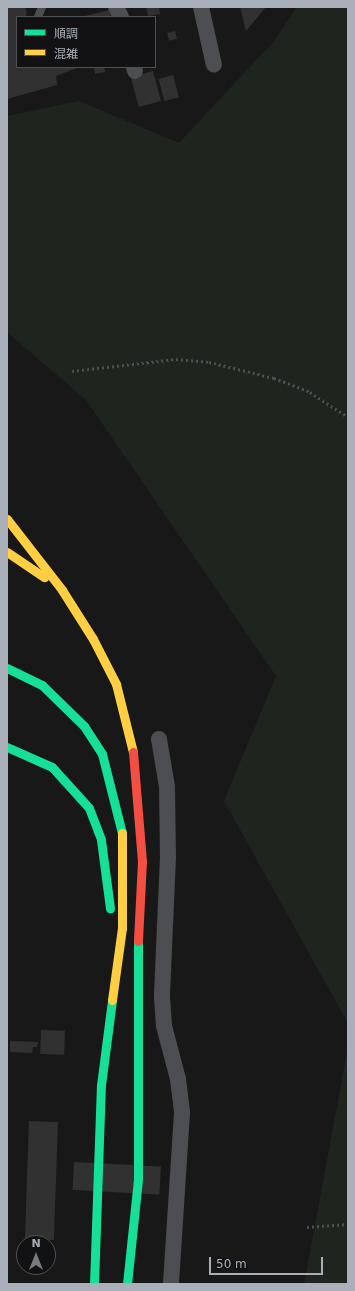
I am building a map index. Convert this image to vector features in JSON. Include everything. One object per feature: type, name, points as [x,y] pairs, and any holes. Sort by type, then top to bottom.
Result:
[{"type":"highway","points":[[7,520],[62,590],[93,639],[116,684],[132,741],[139,799],[142,861],[136,991],[139,1131],[127,1284]]},
{"type":"highway","points":[[7,552],[62,590]]},
{"type":"highway","points":[[7,668],[42,685],[65,705],[102,754],[114,784],[121,818],[124,857],[114,989],[101,1085],[94,1284]]},
{"type":"highway","points":[[7,747],[52,767],[72,785],[89,808],[101,840],[111,923],[114,989]]},
{"type":"street","points":[[116,7],[120,16]]},
{"type":"street","points":[[201,7],[214,65]]},
{"type":"street","points":[[159,738],[167,787],[168,818],[162,1005],[182,1113],[171,1284]]},
{"type":"path","points":[[72,371],[176,359],[209,362],[274,378],[310,392],[348,417]]},
{"type":"path","points":[[307,1227],[348,1224]]},
{"type":"shaded area","points":[[297,7],[348,7],[348,1023],[224,801],[276,676],[86,400],[7,332],[7,116],[79,101],[179,143],[273,42]]},
{"type":"shaded area","points":[[348,1047],[348,1284],[304,1284]]},
{"type":"building","points":[[7,7],[25,7],[27,13],[26,16],[16,16],[16,68],[77,68],[56,76],[57,85],[7,99]]},
{"type":"building","points":[[146,7],[159,7],[160,14],[148,16]]},
{"type":"building","points":[[240,7],[266,7],[246,31]]},
{"type":"building","points":[[109,10],[111,16],[85,16]]},
{"type":"building","points":[[175,31],[177,39],[169,41],[167,33]]},
{"type":"building","points":[[94,68],[104,68],[105,72],[95,74]]},
{"type":"building","points":[[153,71],[161,101],[139,107],[131,77]]},
{"type":"building","points":[[173,75],[179,97],[164,101],[159,79]]},
{"type":"building","points":[[41,1030],[65,1031],[64,1055],[40,1054]]},
{"type":"building","points":[[10,1041],[38,1042],[37,1047],[33,1047],[32,1053],[10,1052]]},
{"type":"building","points":[[29,1121],[58,1122],[54,1235],[25,1235]]},
{"type":"building","points":[[74,1162],[161,1167],[159,1195],[73,1190]]},
{"type":"traffic: fast","points":[[7,668],[42,685],[84,726],[102,754],[122,833]]},
{"type":"traffic: fast","points":[[7,747],[52,767],[89,808],[101,840],[110,908]]},
{"type":"traffic: fast","points":[[127,1284],[138,1179],[138,941]]},
{"type":"traffic: fast","points":[[94,1284],[101,1085],[112,1000]]},
{"type":"traffic: slow","points":[[7,519],[62,590],[93,639],[116,684],[133,752]]},
{"type":"traffic: slow","points":[[7,552],[44,577]]},
{"type":"traffic: slow","points":[[112,1000],[122,928],[122,833]]},
{"type":"traffic: jam","points":[[133,752],[142,861],[138,941]]}]
